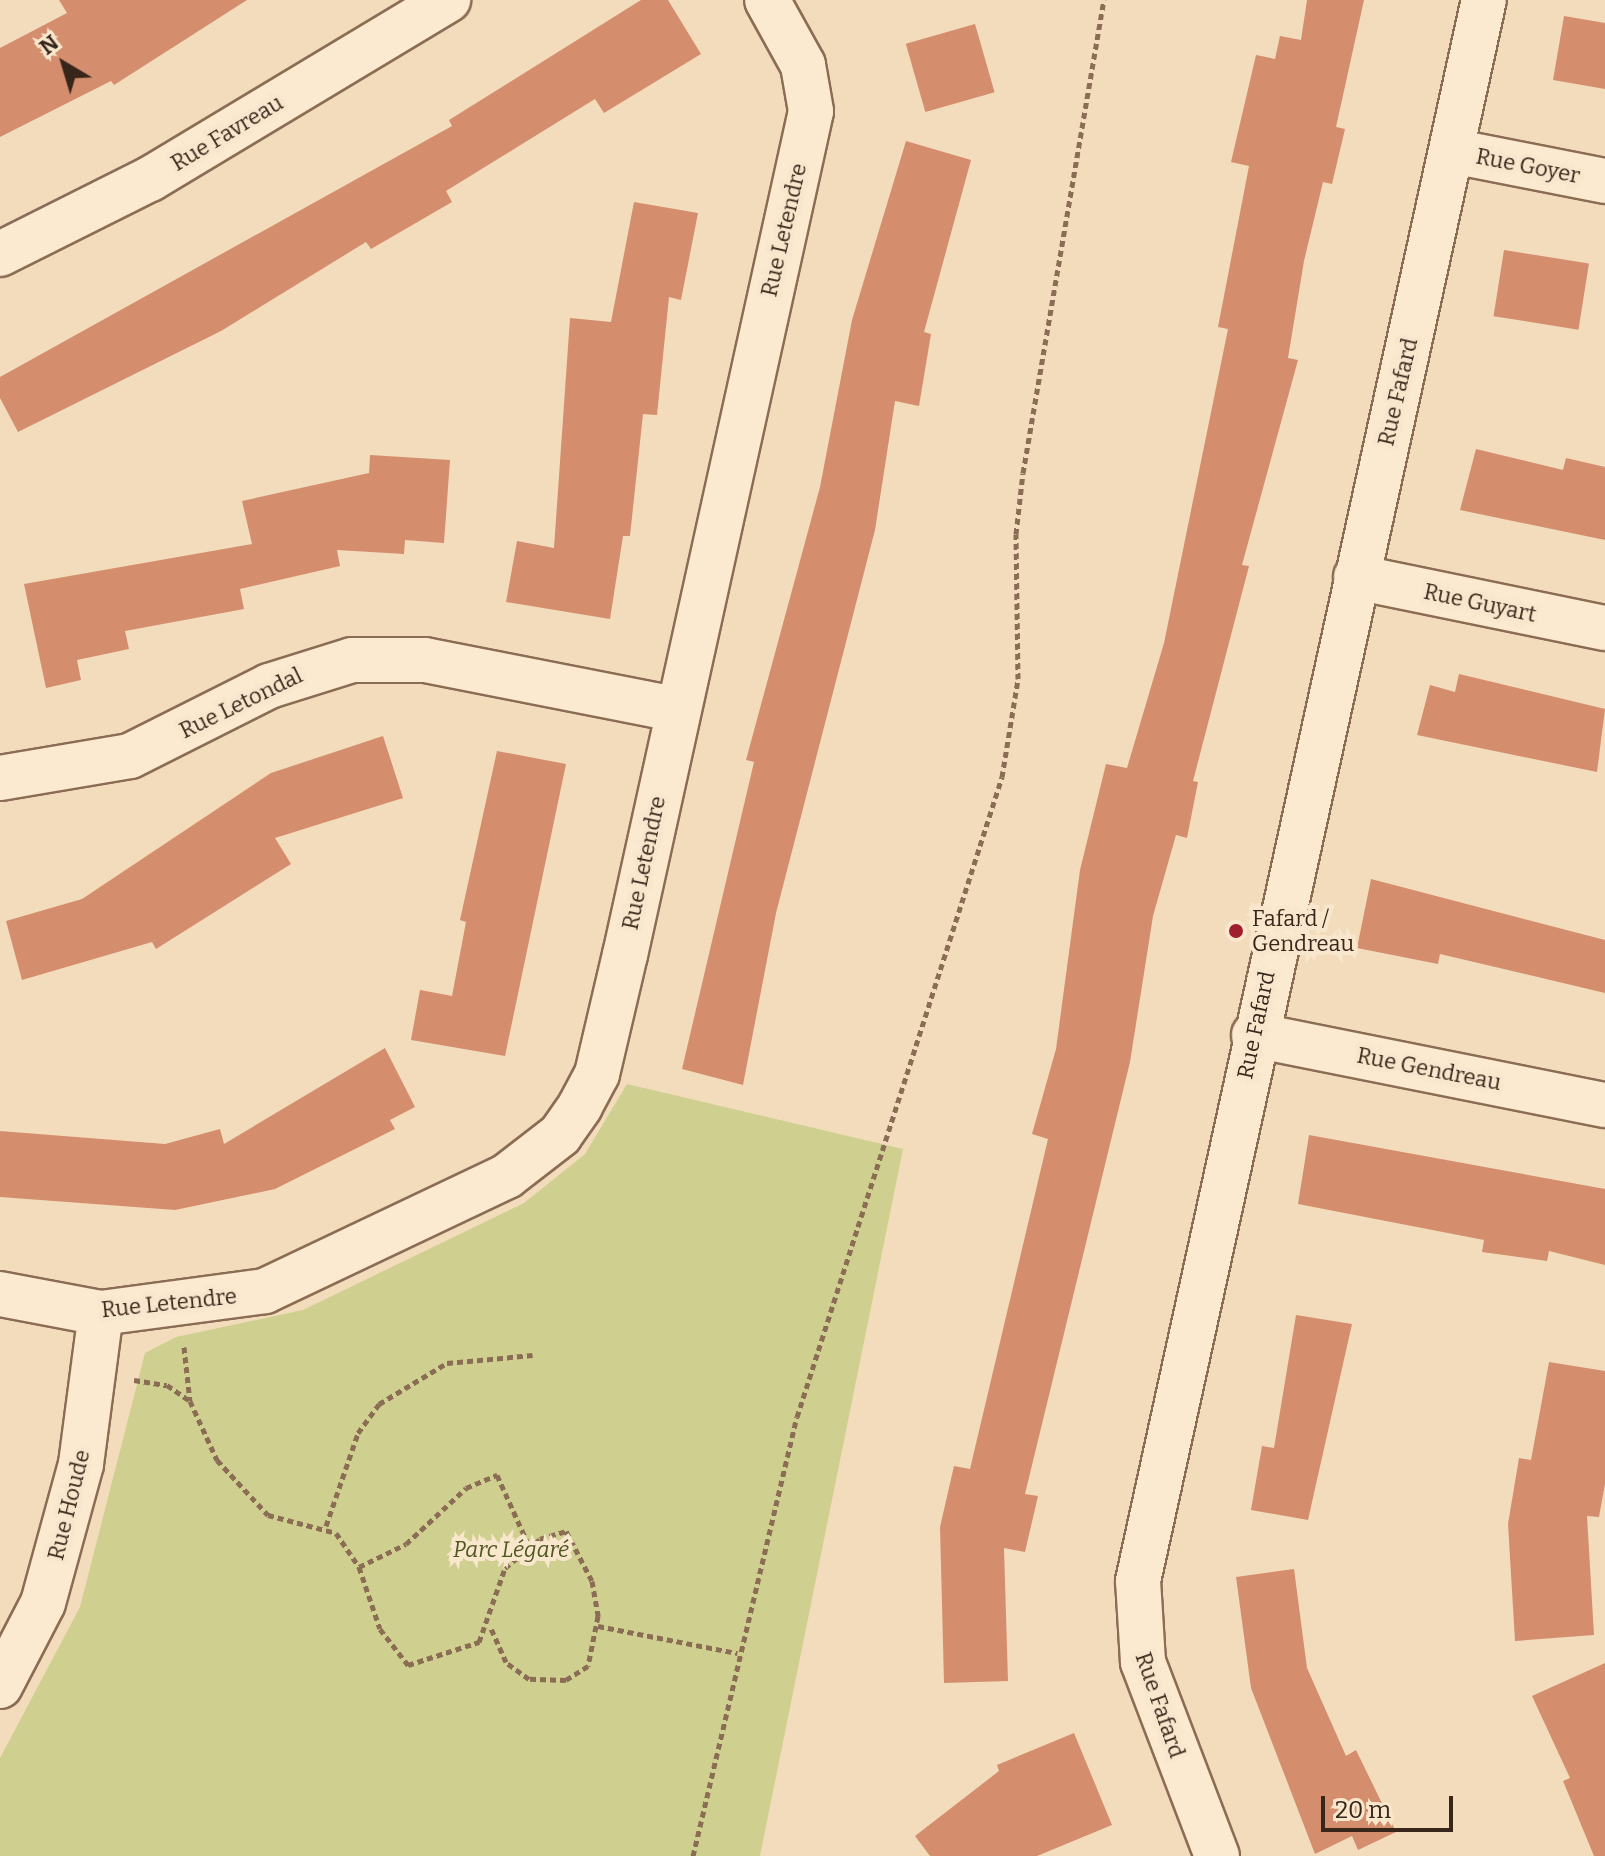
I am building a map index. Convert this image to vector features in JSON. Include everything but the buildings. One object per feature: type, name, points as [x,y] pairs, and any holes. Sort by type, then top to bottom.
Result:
[{"type":"street","name":"Rue Favreau","points":[[0,254],[150,179],[448,0]]},
{"type":"street","name":"Rue Letendre","points":[[0,1294],[101,1313],[180,1306],[265,1291],[321,1269],[507,1176],[560,1135],[597,1074],[675,709],[811,111],[803,65],[767,0]]},
{"type":"street","name":"Rue Fafard","points":[[1217,1856],[1143,1662],[1138,1581],[1254,1035],[1484,0]]},
{"type":"street","name":"Rue Goyer","points":[[1452,151],[1605,181]]},
{"type":"street","name":"Rue Guyart","points":[[1356,577],[1605,628]]},
{"type":"street","name":"Rue Letondal","points":[[0,778],[130,756],[269,686],[352,660],[425,660],[675,709]]},
{"type":"street","name":"Rue Gendreau","points":[[1254,1035],[1605,1105]]},
{"type":"street","name":"Rue Houde","points":[[0,1686],[43,1603],[98,1374],[101,1313]]},
{"type":"path","points":[[693,1856],[737,1653],[797,1417],[1002,777],[1018,679],[1023,473],[1104,0]]},
{"type":"path","points":[[180,1306],[190,1401],[217,1460],[268,1515],[326,1526],[359,1567],[380,1629],[408,1665],[479,1642],[490,1626]]},
{"type":"path","points":[[326,1526],[358,1433],[379,1404],[447,1363],[533,1355]]},
{"type":"path","points":[[98,1374],[167,1385],[190,1401]]},
{"type":"path","points":[[359,1567],[406,1544],[466,1488],[497,1475],[529,1546]]},
{"type":"path","points":[[566,1531],[592,1581],[598,1626],[588,1666],[548,1682],[506,1662],[490,1626],[493,1591],[529,1546],[566,1531]]},
{"type":"path","points":[[598,1626],[737,1653]]},
{"type":"green space","name":"Parc Légaré","points":[[627,1084],[903,1149],[760,1856],[0,1856],[0,1758],[80,1607],[145,1353],[176,1337],[303,1310],[524,1203],[585,1154]]},
{"type":"place","name":"Fafard / Gendreau","points":[[1236,931]]}]
